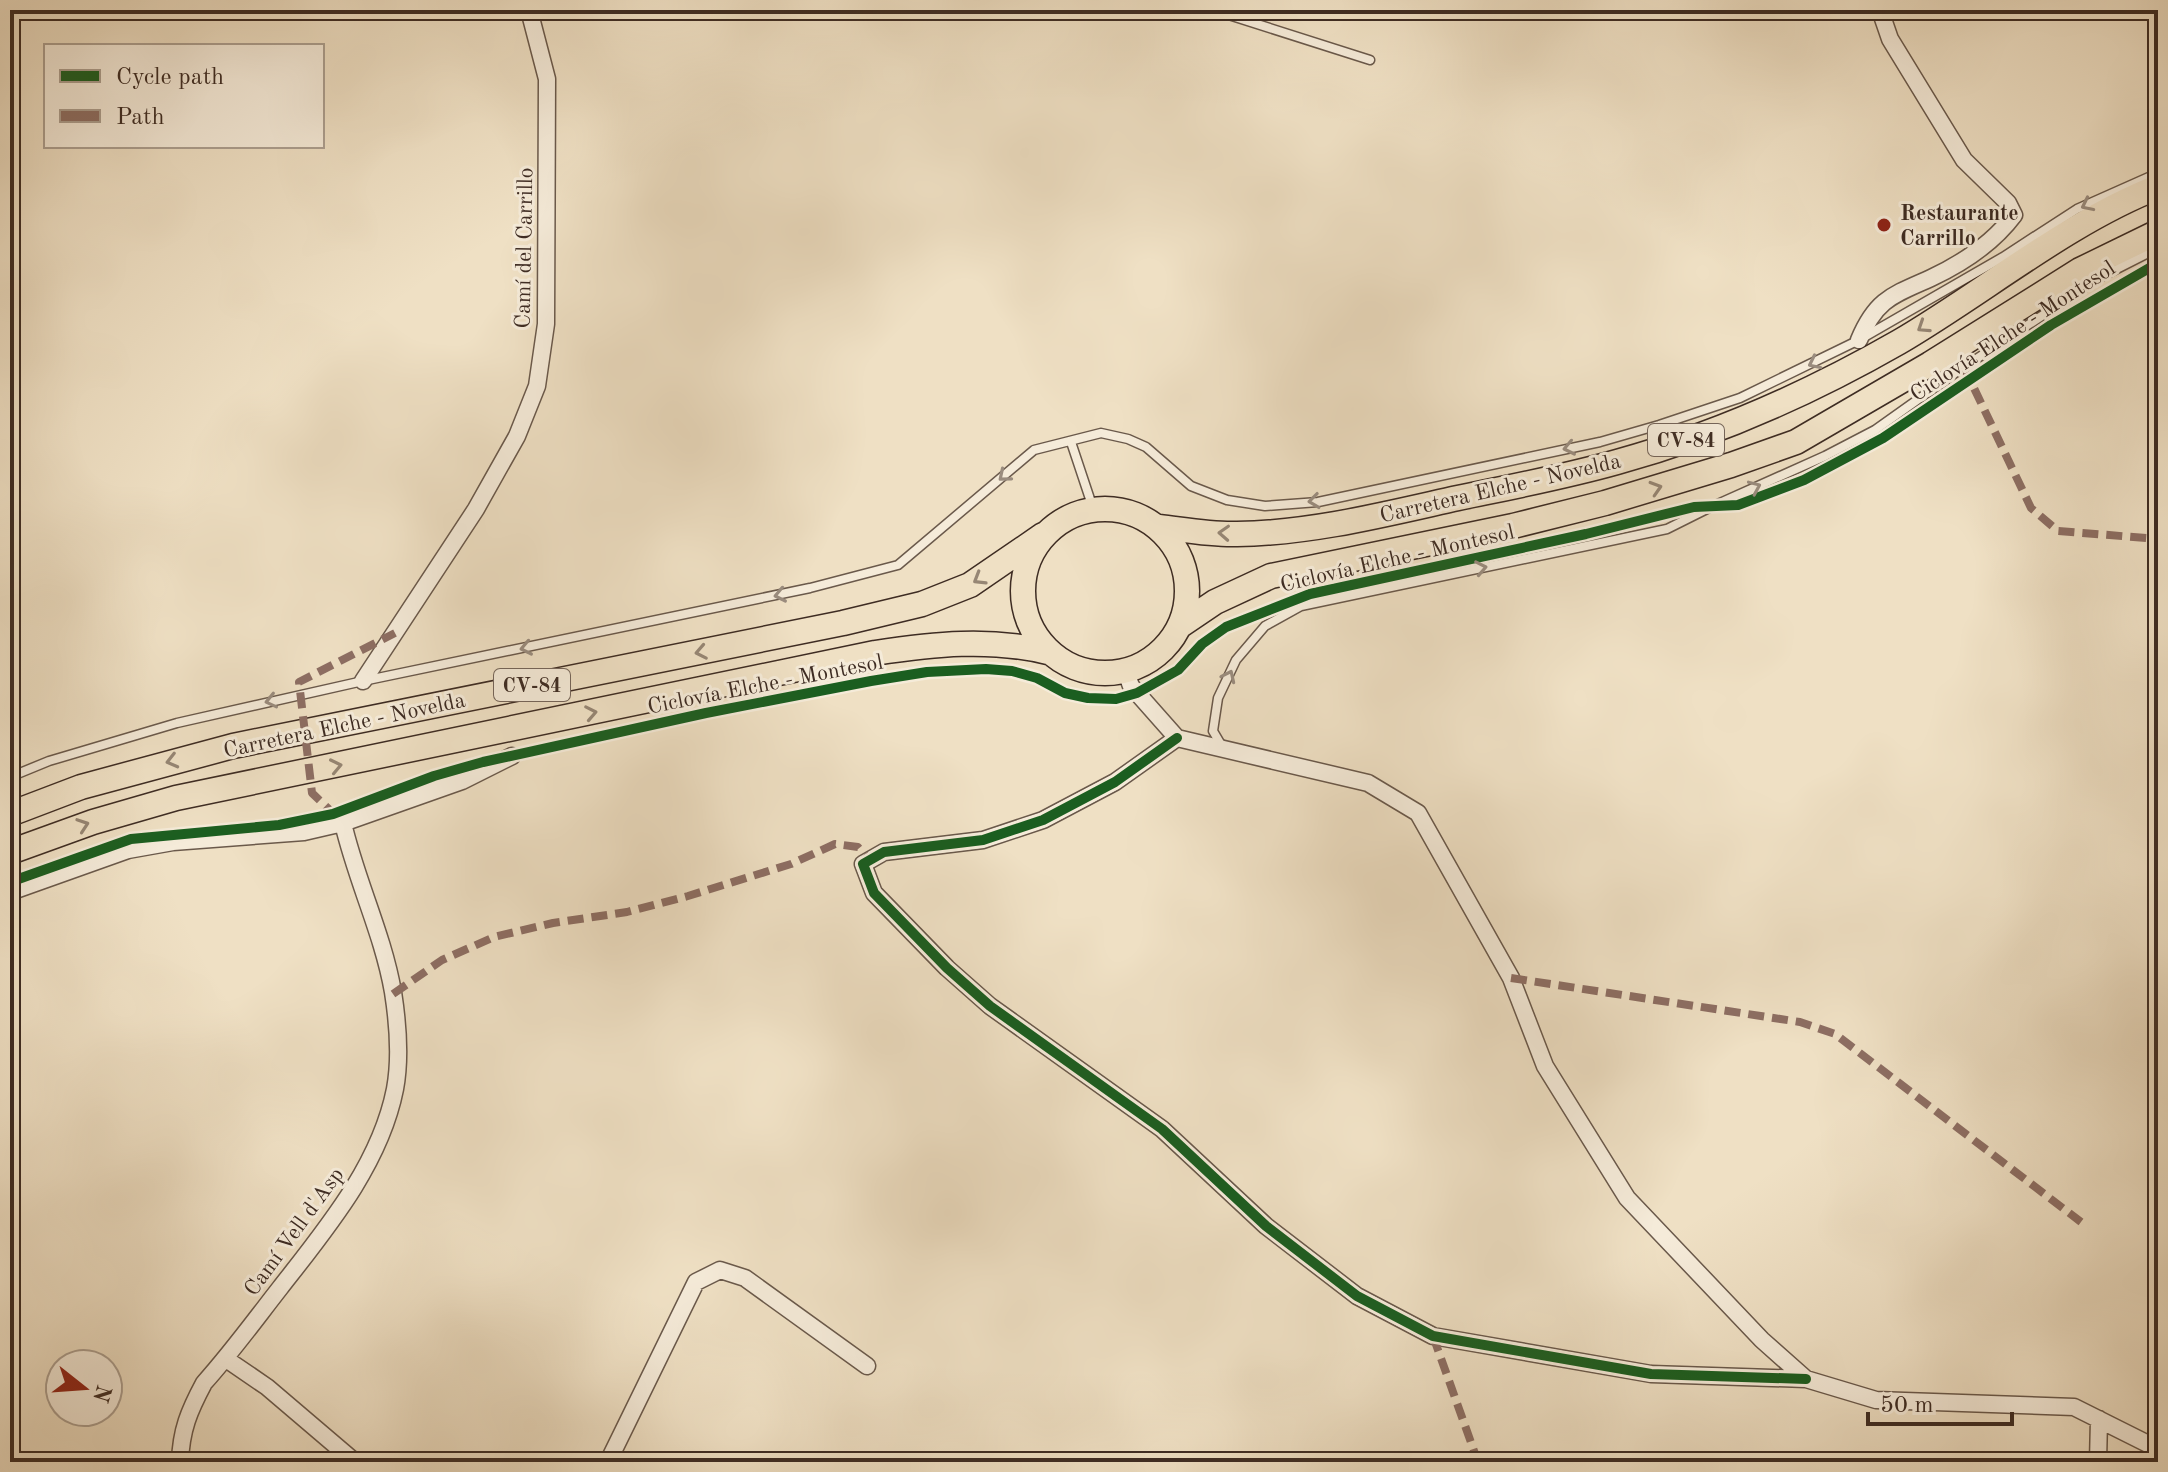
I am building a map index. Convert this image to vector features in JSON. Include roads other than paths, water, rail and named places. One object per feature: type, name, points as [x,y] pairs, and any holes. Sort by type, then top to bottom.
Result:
[{"type":"main road","name":"Carretera Elche - Novelda","points":[[1159,527],[1237,534],[1339,523],[1592,468],[1683,441],[1755,415],[1848,370],[1900,341],[2103,213],[2158,187]]},
{"type":"main road","name":"Carretera Elche - Novelda","points":[[1181,625],[1215,602],[1271,576],[1513,526],[1605,503],[1796,442],[1930,364],[2080,270],[2158,232]]},
{"type":"main road","name":"CV-84","points":[[1112,507],[1134,512],[1159,527],[1180,553],[1189,594],[1181,625],[1160,654],[1126,672],[1111,675],[1082,671],[1048,652],[1028,624],[1022,589],[1032,550],[1043,535],[1066,517],[1093,508],[1112,507]]},
{"type":"main road","name":"Carretera Elche - Novelda","points":[[10,814],[81,787],[233,746],[828,626],[922,604],[970,585],[1043,535]]},
{"type":"main road","name":"Carretera Elche - Novelda","points":[[10,852],[93,822],[176,798],[875,653],[932,644],[973,642],[1003,643],[1048,652]]},
{"type":"street","name":"Camí del Carrillo","points":[[363,681],[476,509],[517,436],[537,386],[546,324],[547,79],[529,10]]},
{"type":"street","points":[[1859,340],[1867,321],[1879,306],[1903,289],[1931,278],[1997,237],[2014,215],[2008,203],[1964,160],[1890,39],[1880,10]]},
{"type":"street","points":[[1126,672],[1131,686],[1177,738],[1368,783],[1418,813],[1511,978],[1545,1066],[1627,1198],[1762,1340],[1806,1379]]},
{"type":"street","points":[[1177,738],[1115,782],[1043,820],[983,840],[884,852],[863,864],[874,893],[947,968],[990,1006],[1162,1129],[1266,1226],[1357,1296],[1433,1336],[1651,1374],[1806,1379],[1876,1400],[2074,1407],[2158,1449]]},
{"type":"street","points":[[10,892],[128,850],[173,842],[304,832],[343,823],[462,781],[512,756]]},
{"type":"street","name":"Camí Vell d'Asp","points":[[180,1462],[181,1435],[204,1383],[226,1359],[336,1213],[368,1163],[395,1089],[398,1044],[388,967],[351,857],[343,823]]},
{"type":"street","points":[[608,1462],[696,1282],[720,1270],[745,1278],[867,1366]]},
{"type":"street","points":[[226,1359],[267,1387],[355,1462]]},
{"type":"street","points":[[2098,1462],[2099,1419]]},
{"type":"lane","points":[[1213,10],[1370,60]]},
{"type":"lane","points":[[10,777],[49,761],[177,723],[810,588],[898,565],[1034,450],[1101,433],[1146,447],[1191,486],[1227,500],[1265,506],[1318,502],[1600,442],[1740,398],[1859,340],[2003,257],[2077,209],[2158,173]]},
{"type":"lane","points":[[1223,749],[1213,731],[1218,698],[1236,660],[1265,626],[1301,606],[1667,529],[1875,430],[2101,277],[2158,248]]},
{"type":"lane","points":[[1071,442],[1093,508]]},
{"type":"place","name":"Restaurante Carrillo","points":[[1884,225]]}]
